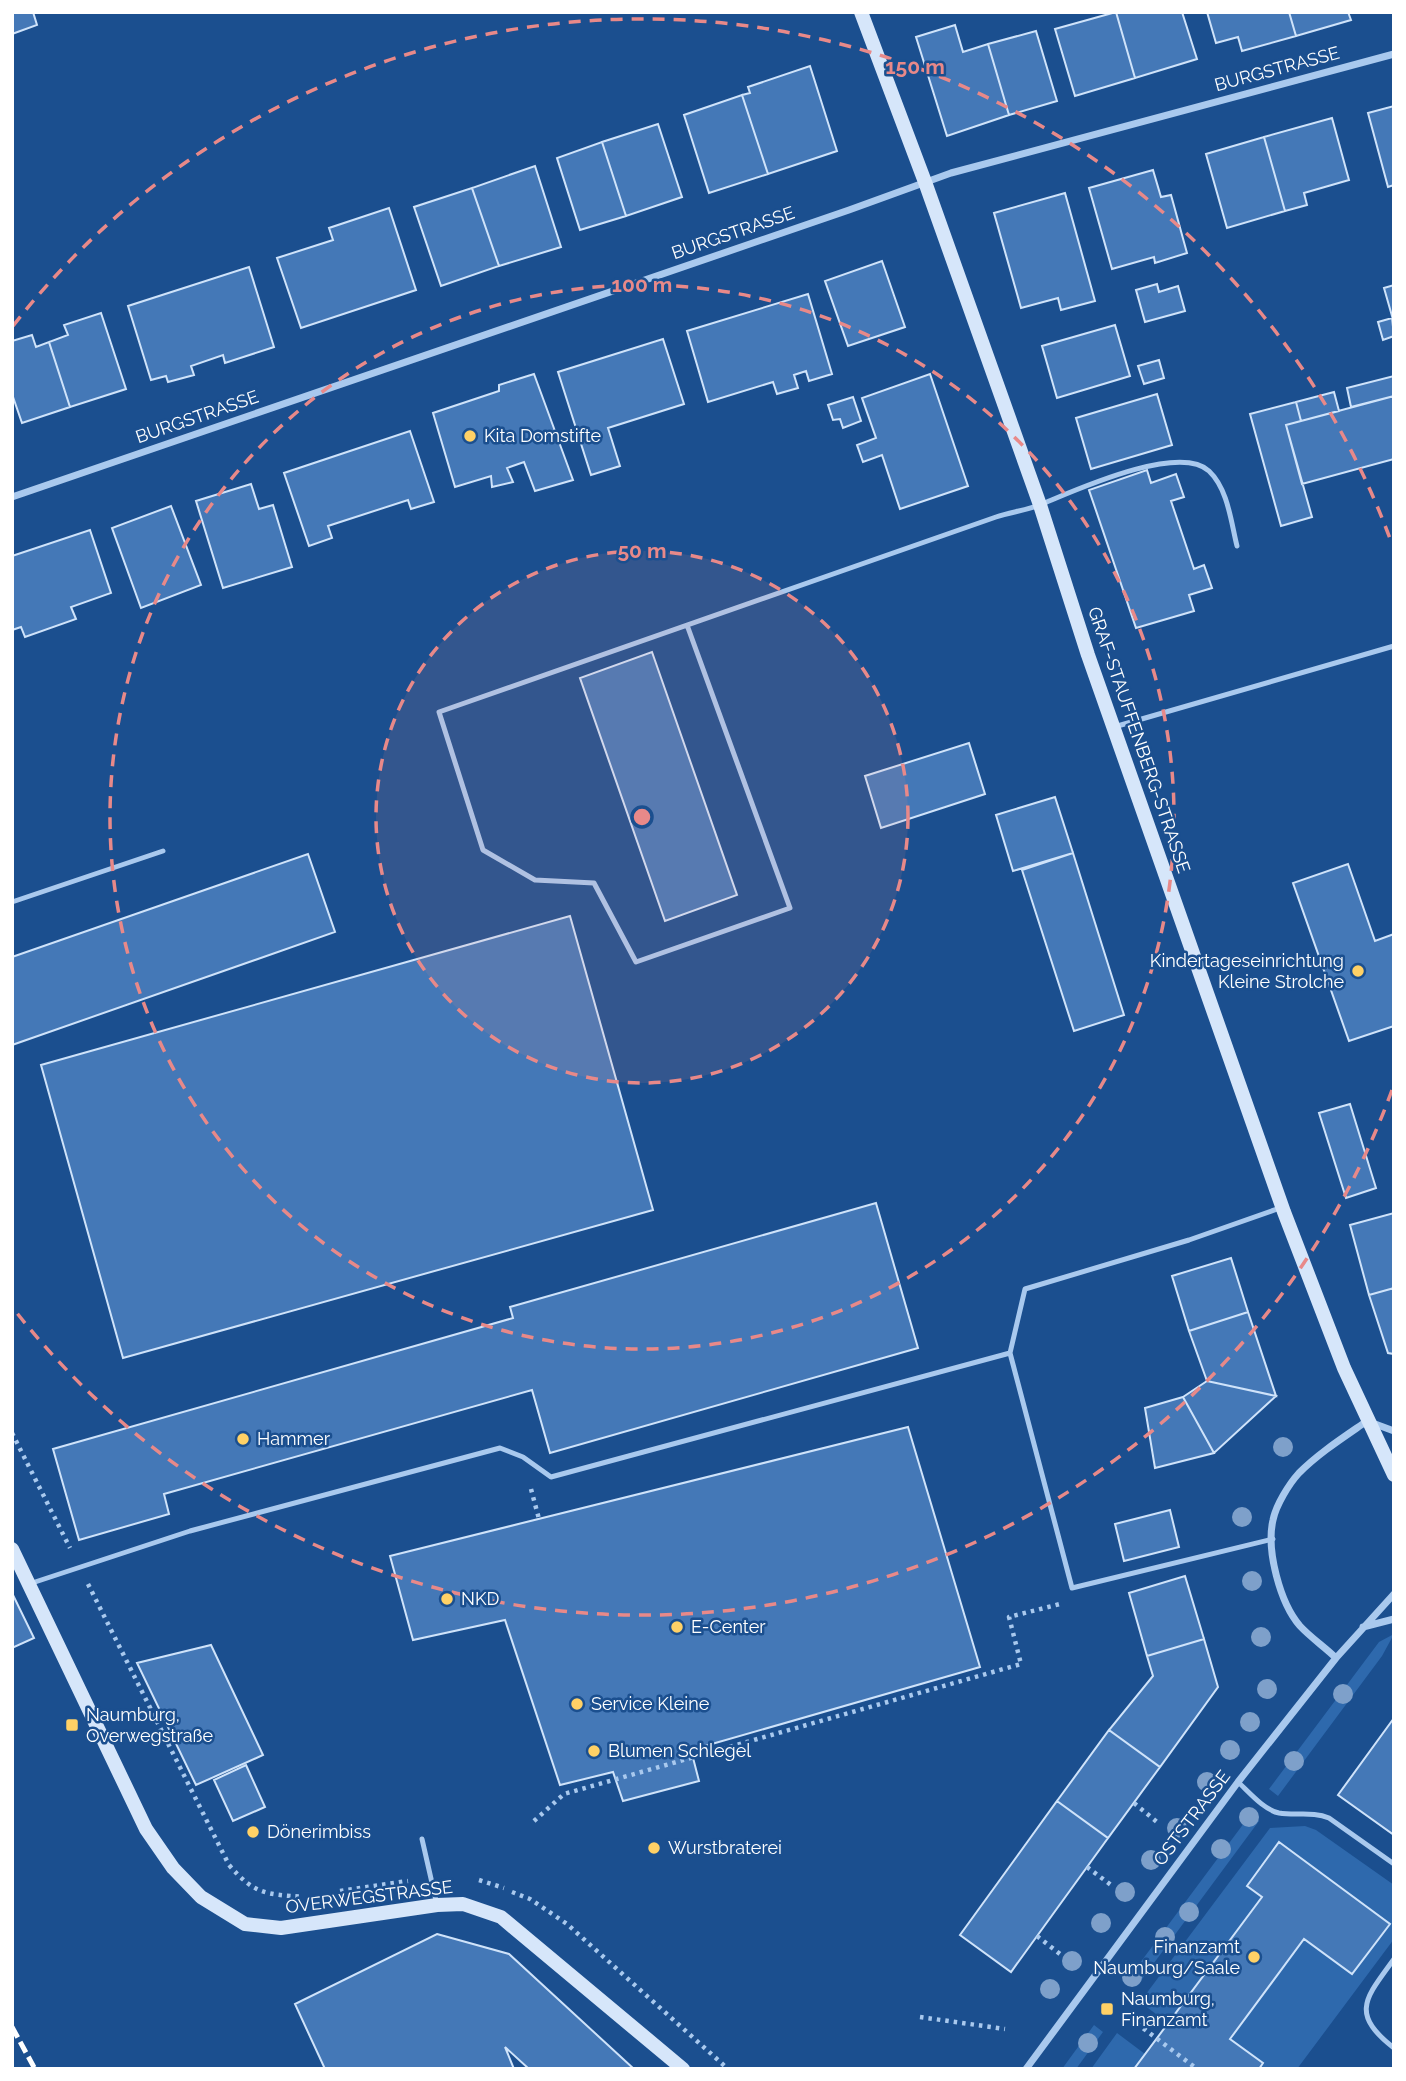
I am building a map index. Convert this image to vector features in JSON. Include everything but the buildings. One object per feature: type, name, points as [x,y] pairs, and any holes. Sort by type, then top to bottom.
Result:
[{"type":"main road","name":"GRAF-STAUFFENBERG-STRASSE","points":[[861,12],[925,182],[1040,505],[1113,727],[1283,1207],[1344,1368],[1394,1475]]},
{"type":"main road","name":"OVERWEGSTRASSE","points":[[12,1549],[146,1829],[173,1868],[201,1897],[245,1924],[281,1928],[437,1905],[463,1904],[501,1917],[683,2069]]},
{"type":"street","name":"BURGSTRASSE","points":[[12,497],[951,173],[1394,54]]},
{"type":"street","points":[[1336,1658],[1300,1625],[1287,1605],[1278,1584],[1273,1519],[1298,1475],[1324,1451],[1367,1421],[1394,1431]]},
{"type":"street","name":"OSTSTRASSE","points":[[1026,2069],[1238,1782],[1336,1658],[1394,1594]]},
{"type":"street","points":[[1363,1628],[1394,1619]]},
{"type":"lane","points":[[687,625],[790,908],[636,962],[594,883],[536,880],[483,850],[439,712],[687,625],[996,517],[1040,505],[1122,474],[1160,463],[1202,465],[1212,474],[1224,494],[1237,545]]},
{"type":"lane","points":[[1113,727],[1394,646]]},
{"type":"lane","points":[[12,902],[163,851]]},
{"type":"lane","points":[[1273,1539],[1072,1588],[1010,1353],[1025,1289],[1188,1240],[1283,1207]]},
{"type":"lane","points":[[29,1584],[190,1531],[500,1448],[523,1457],[551,1477],[1010,1353]]},
{"type":"lane","points":[[1238,1782],[1280,1814],[1320,1814],[1329,1818],[1394,1864]]},
{"type":"lane","points":[[422,1839],[437,1905]]},
{"type":"lane","points":[[1394,1959],[1365,2003],[1370,2027],[1394,2048]]},
{"type":"path","points":[[12,1433],[229,1865],[245,1885],[271,1894],[306,1898]]},
{"type":"path","points":[[534,1821],[564,1794],[1021,1664],[1009,1617],[1060,1604]]},
{"type":"path","points":[[1133,1803],[1157,1822]]},
{"type":"path","points":[[1087,1867],[1111,1885]]},
{"type":"path","points":[[330,1893],[431,1878]]},
{"type":"path","points":[[476,1879],[530,1899],[567,1924],[728,2069]]},
{"type":"path","points":[[1037,1936],[1060,1954]]},
{"type":"path","points":[[1123,2013],[1197,2069]]},
{"type":"path","points":[[920,2017],[1005,2029]]},
{"type":"shaded area","points":[[1394,1634],[1382,1656],[1278,1796],[1269,1789],[1379,1642]]},
{"type":"shaded area","points":[[1250,1815],[1259,1821],[1137,1986],[1128,1979]]},
{"type":"shaded area","points":[[1305,1826],[1316,1830],[1394,1885],[1394,1939],[1297,2069],[1259,2069],[1263,2063],[1230,2039],[1304,1939],[1352,1974],[1390,1924],[1279,1843],[1247,1886],[1262,1897],[1168,2023],[1140,2002],[1270,1828]]},
{"type":"shaded area","points":[[1094,2025],[1103,2032],[1076,2069],[1062,2069]]},
{"type":"shaded area","points":[[1117,2033],[1145,2054],[1134,2069],[1091,2069]]},
{"type":"railway","points":[[12,2027],[35,2069]]},
{"type":"place","name":"Kita Domstifte","points":[[470,436]]},
{"type":"place","name":"Kindertageseinrichtung Kleine Strolche","points":[[1358,971]]},
{"type":"place","name":"Hammer","points":[[243,1439]]},
{"type":"place","name":"NKD","points":[[447,1599]]},
{"type":"place","name":"E-Center","points":[[677,1627]]},
{"type":"place","name":"Service Kleine","points":[[577,1704]]},
{"type":"place","name":"Naumburg, Overwegstraße","points":[[72,1725]]},
{"type":"place","name":"Blumen Schlegel","points":[[594,1751]]},
{"type":"place","name":"Dönerimbiss","points":[[253,1832]]},
{"type":"place","name":"Wurstbraterei","points":[[654,1848]]},
{"type":"place","name":"Finanzamt Naumburg/Saale","points":[[1254,1957]]},
{"type":"place","name":"Naumburg, Finanzamt","points":[[1107,2009]]}]
